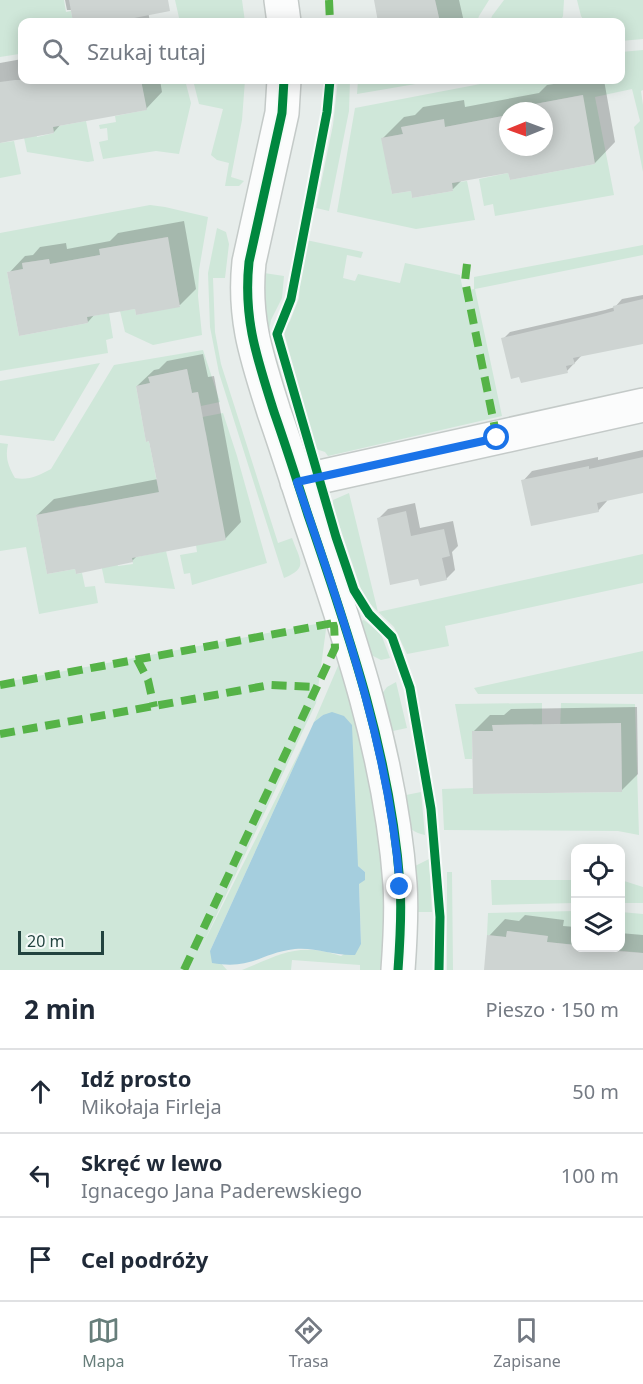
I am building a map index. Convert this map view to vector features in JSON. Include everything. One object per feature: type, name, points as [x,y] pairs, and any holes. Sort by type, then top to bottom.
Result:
[{"type":"street","points":[[282,0],[284,18]]},
{"type":"street","points":[[284,84],[282,113],[249,262],[247,305],[250,331],[297,482],[344,621],[361,676],[378,745],[397,850],[400,887],[398,970]]},
{"type":"street","points":[[297,482],[643,405]]},
{"type":"green space","points":[[0,0],[64,0],[66,12],[71,11],[72,18],[18,18],[18,54],[0,57]]},
{"type":"green space","points":[[175,0],[242,0],[244,18],[179,18]]},
{"type":"green space","points":[[435,0],[489,0],[478,18],[439,18]]},
{"type":"green space","points":[[504,0],[564,0],[562,18],[491,18]]},
{"type":"green space","points":[[577,0],[643,0],[643,39],[625,41],[625,18],[582,18]]},
{"type":"green space","points":[[643,50],[643,90],[641,91],[643,172],[634,127],[640,121],[632,89],[595,97],[614,195],[495,216],[493,204],[484,206],[479,179],[508,173],[510,180],[595,164],[582,95],[546,102],[499,102],[499,117],[445,127],[401,128],[403,134],[382,138],[392,194],[411,191],[412,198],[453,191],[452,183],[467,181],[475,220],[416,229],[337,212],[355,108],[480,84],[625,84],[625,52]]},
{"type":"green space","points":[[142,84],[186,84],[191,103],[179,154],[156,151],[103,159],[99,142],[108,140],[107,128],[100,129],[99,125],[116,122],[115,116],[146,110]]},
{"type":"green space","points":[[194,84],[245,84],[242,120],[231,177],[244,181],[239,186],[225,186],[229,163],[217,160],[211,155],[223,109],[199,104]]},
{"type":"green space","points":[[338,84],[350,84],[349,111],[329,211],[316,208],[333,125]]},
{"type":"green space","points":[[358,84],[416,84],[357,94]]},
{"type":"green space","points":[[86,121],[94,161],[27,152],[23,133],[35,130],[37,137],[54,133],[53,127]]},
{"type":"green space","points":[[14,141],[21,174],[0,178],[0,143]]},
{"type":"green space","points":[[150,205],[208,217],[199,270],[198,296],[202,335],[153,345],[125,332],[120,311],[135,309],[136,315],[180,306],[167,237],[100,249],[100,255],[50,264],[49,259],[22,263],[23,269],[7,272],[19,336],[88,323],[87,317],[109,313],[113,338],[106,340],[108,353],[0,371],[0,233]]},
{"type":"green space","points":[[217,228],[226,232],[229,244],[225,278],[213,278],[215,332],[221,364],[278,543],[292,538],[300,558],[300,567],[297,571],[284,578],[219,373],[210,327],[208,273]]},
{"type":"green space","points":[[306,240],[363,252],[361,258],[347,255],[343,278],[355,281],[358,274],[400,283],[405,263],[460,275],[463,291],[474,289],[474,277],[643,245],[643,255],[475,289],[502,416],[328,456],[325,452],[316,449],[283,329],[290,321],[299,298],[301,265]]},
{"type":"green space","points":[[264,273],[284,276],[282,298],[271,320],[268,336],[263,315]]},
{"type":"green space","points":[[203,350],[220,402],[201,406],[198,392],[192,393],[187,369],[149,377],[150,383],[136,386],[146,442],[149,441],[160,498],[138,496],[111,501],[111,506],[80,506],[36,515],[47,574],[75,569],[76,574],[82,573],[85,587],[95,586],[98,603],[39,614],[26,547],[0,551],[0,443],[8,444],[8,461],[15,478],[29,478],[43,473],[51,469],[114,365]]},
{"type":"green space","points":[[100,363],[54,441],[0,435],[0,381]]},
{"type":"green space","points":[[223,413],[267,563],[192,585],[190,573],[184,574],[180,555],[197,552],[196,545],[209,450],[206,433],[197,418]]},
{"type":"green space","points":[[349,493],[378,612],[369,603],[361,589],[333,507],[333,500]]},
{"type":"green space","points":[[166,551],[175,589],[105,583],[101,564],[116,561],[118,566],[133,564],[132,558]]},
{"type":"green space","points":[[643,554],[643,583],[445,626],[449,646],[407,654],[394,627],[378,612]]},
{"type":"green space","points":[[364,620],[381,634],[390,658],[381,660],[371,655],[360,621]]},
{"type":"green space","points":[[327,622],[316,703],[202,946],[309,733],[210,951],[227,970],[0,970],[0,683]]},
{"type":"green space","points":[[643,651],[643,694],[478,694],[474,688]]},
{"type":"green space","points":[[341,659],[376,810],[383,879],[383,970],[360,970],[360,965],[292,960],[291,970],[242,970],[268,959],[301,950],[341,956],[361,944],[359,883],[365,872],[358,866],[323,715],[314,722]]},
{"type":"green space","points":[[396,682],[407,728],[388,732],[381,695],[387,687]]},
{"type":"green space","points":[[542,703],[542,731],[532,724],[493,725],[493,731],[472,731],[472,759],[465,759],[455,704]]},
{"type":"green space","points":[[561,703],[635,704],[639,835],[618,831],[444,830],[442,789],[473,788],[473,794],[622,792],[621,724],[574,724],[560,731]]},
{"type":"green space","points":[[421,792],[425,835],[417,833],[408,826],[401,796]]},
{"type":"green space","points":[[429,859],[432,912],[412,912],[410,880],[415,866]]},
{"type":"green space","points":[[447,872],[452,872],[453,970],[447,970]]},
{"type":"green space","points":[[491,880],[571,880],[571,903],[492,905]]},
{"type":"green space","points":[[625,881],[643,887],[643,903],[625,903]]},
{"type":"green space","points":[[571,911],[571,945],[547,942],[547,936],[507,931],[506,937],[487,935],[488,913]]},
{"type":"green space","points":[[625,912],[643,914],[643,953],[625,951]]},
{"type":"water","points":[[332,712],[344,716],[352,725],[358,866],[365,872],[365,880],[359,884],[361,944],[355,955],[295,949],[247,963],[226,965],[212,963],[210,951],[314,722]]},
{"type":"building","points":[[69,0],[168,0],[170,11],[134,18],[72,18]]},
{"type":"building","points":[[374,0],[435,0],[439,18],[377,18]]},
{"type":"building","points":[[18,80],[18,84],[142,84],[147,110],[53,127],[54,133],[0,143],[0,82]]},
{"type":"building","points":[[583,95],[595,164],[510,180],[508,173],[452,183],[453,191],[412,198],[411,191],[392,194],[381,138],[403,134],[401,127],[444,119],[445,127],[499,117],[499,156],[553,156],[553,102],[545,102]]},
{"type":"building","points":[[168,237],[180,307],[136,315],[135,309],[87,317],[88,323],[19,336],[7,272],[23,269],[22,263],[49,259],[50,264],[100,255],[99,249]]},
{"type":"building","points":[[643,299],[643,344],[573,358],[575,364],[566,366],[568,373],[521,383],[519,377],[511,379],[501,338],[596,316],[614,311],[613,306]]},
{"type":"building","points":[[187,369],[192,393],[198,392],[226,540],[132,558],[133,562],[76,574],[75,569],[47,574],[36,515],[159,492],[149,441],[146,442],[136,386],[150,383],[148,377]]},
{"type":"building","points":[[643,457],[643,493],[597,503],[599,512],[531,526],[521,480]]},
{"type":"building","points":[[406,511],[411,536],[444,529],[450,556],[442,558],[447,580],[420,586],[418,579],[390,585],[377,518]]},
{"type":"building","points":[[621,723],[622,792],[473,794],[472,731],[493,731],[492,725]]},
{"type":"building","points":[[507,931],[548,936],[547,942],[571,944],[571,952],[643,953],[643,970],[484,970],[487,935],[506,937]]},
{"type":"marked path","points":[[329,0],[330,18]]},
{"type":"marked path","points":[[467,264],[465,281],[497,438]]},
{"type":"marked path","points":[[184,970],[335,648],[334,622]]},
{"type":"marked path","points":[[0,685],[339,622]]},
{"type":"marked path","points":[[137,659],[148,680],[154,707]]},
{"type":"marked path","points":[[0,734],[270,685],[317,687]]},
{"type":"cycle path","points":[[284,84],[282,113],[249,262],[250,320],[262,374],[353,651],[378,743],[388,790],[400,884],[398,970]]},
{"type":"cycle path","points":[[330,84],[327,112],[291,299],[277,334],[336,537],[354,590],[369,614],[392,637],[410,688],[431,809],[440,917],[439,970]]},
{"type":"route","points":[[400,887],[397,850],[378,745],[361,676],[297,482],[497,438]]}]
